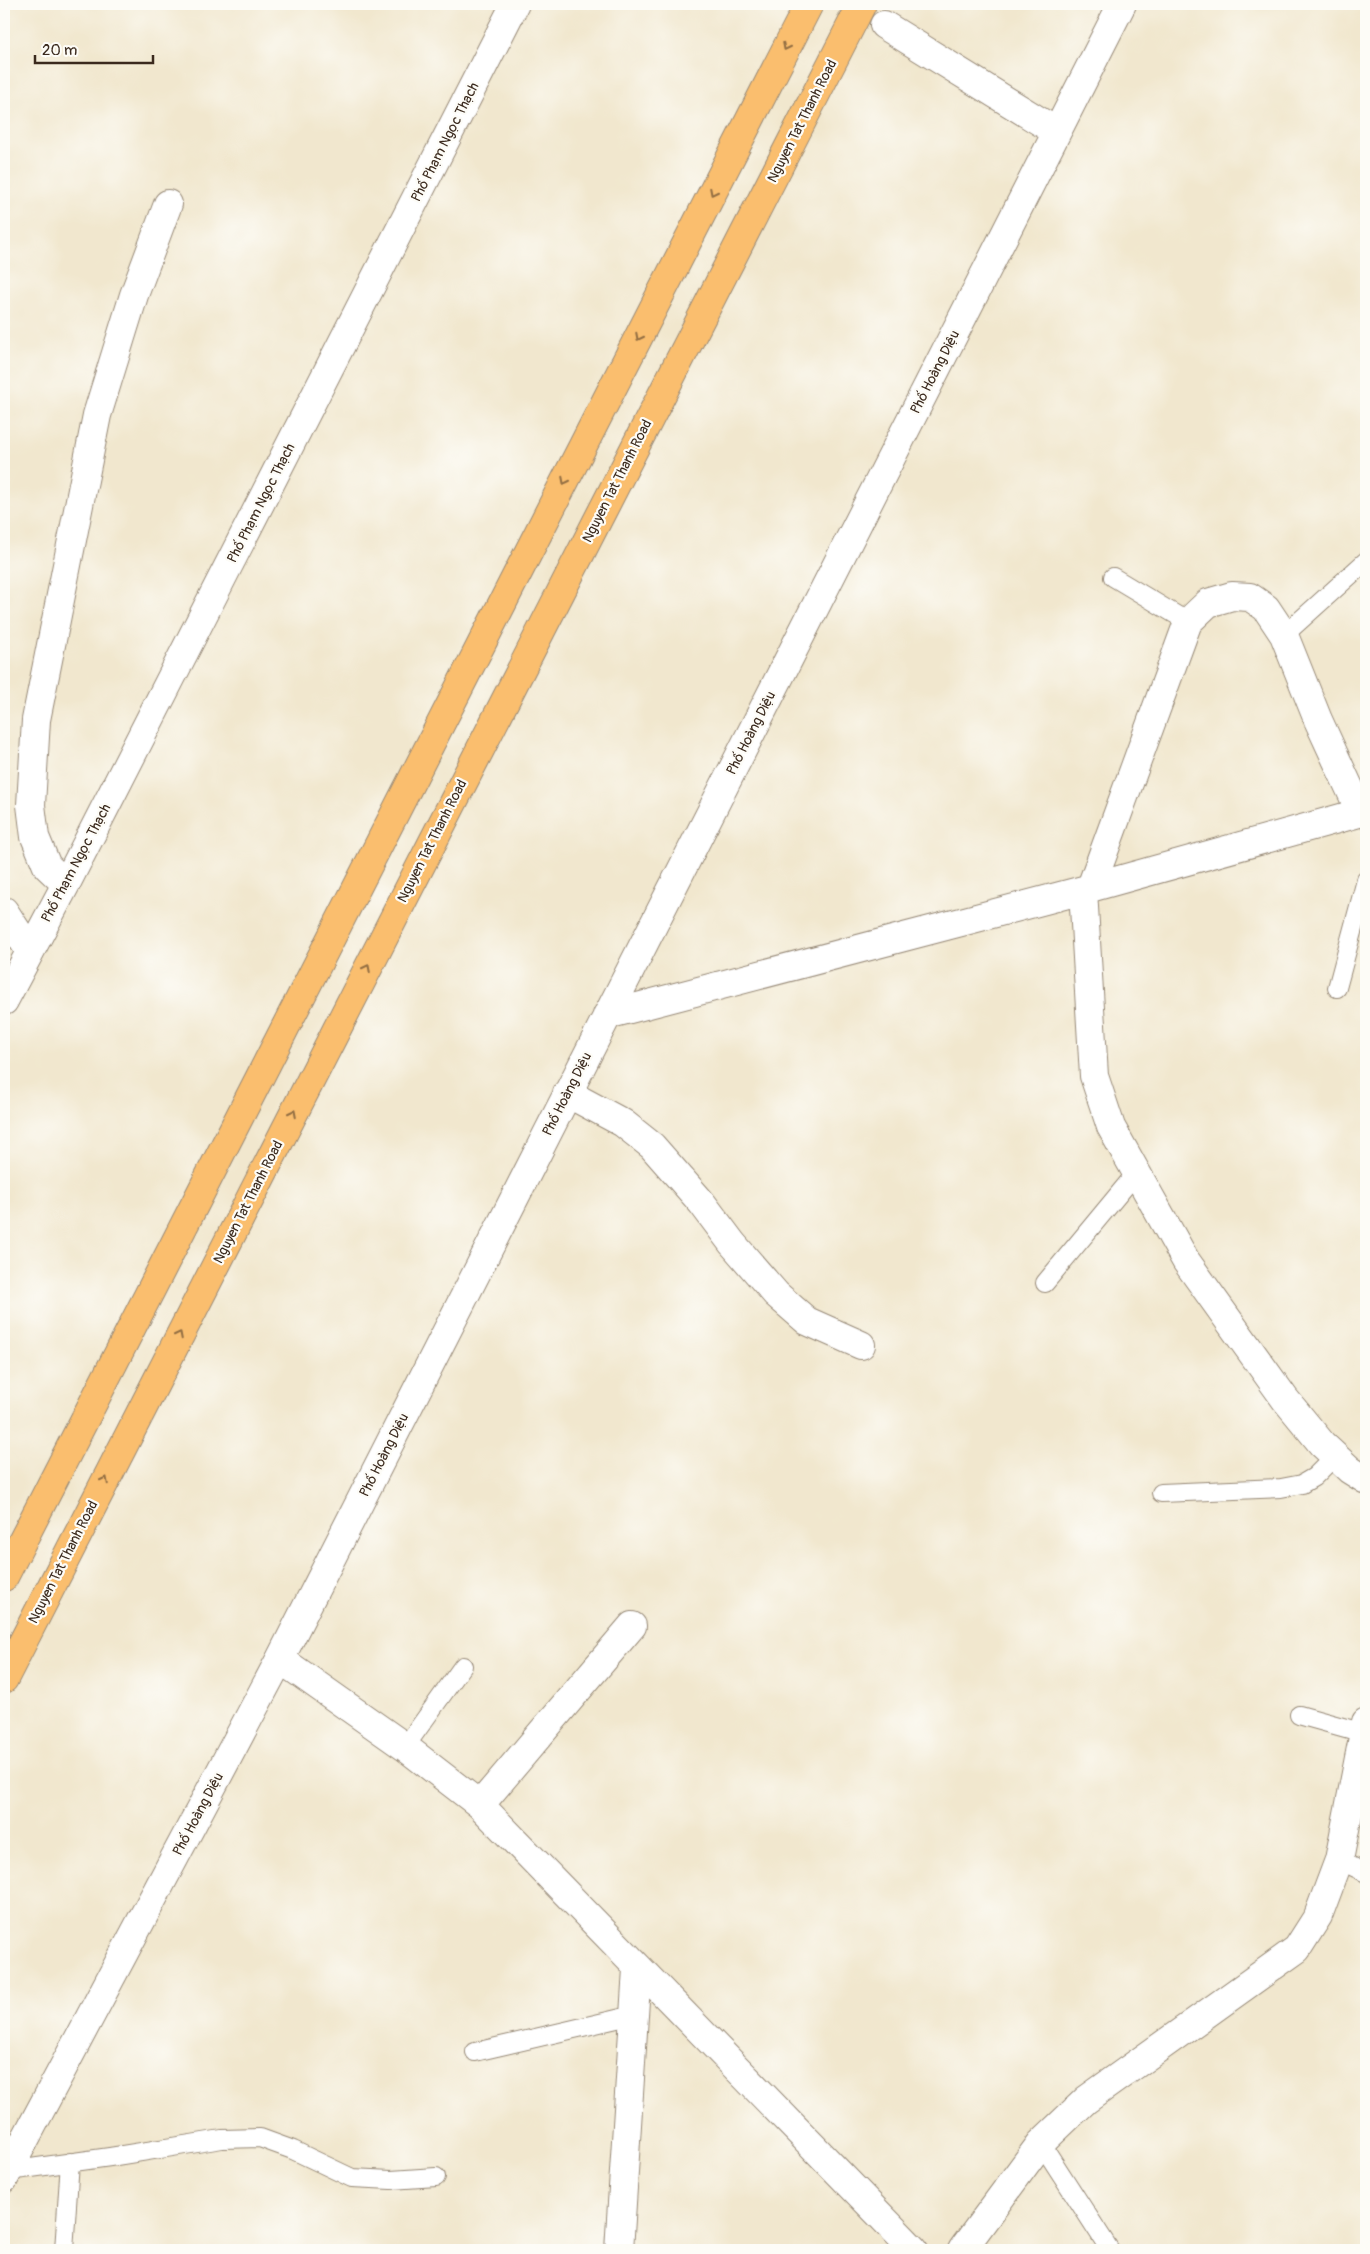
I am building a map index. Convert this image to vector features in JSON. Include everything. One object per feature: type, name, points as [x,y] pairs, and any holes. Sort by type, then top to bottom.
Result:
[{"type":"highway","points":[[4,1577],[809,4]]},
{"type":"highway","name":"Nguyen Tat Thanh Road","points":[[4,1679],[862,4]]},
{"type":"street","name":"Phố Phạm Ngọc Thạch","points":[[4,1001],[66,884],[515,4]]},
{"type":"street","name":"Phố Hoàng Diệu","points":[[6,2175],[280,1659],[1122,4]]},
{"type":"street","points":[[884,25],[1057,132]]},
{"type":"street","points":[[66,884],[47,866],[35,837],[31,806],[36,720],[97,415],[134,295],[168,204]]},
{"type":"street","points":[[607,1015],[1087,888],[1365,816],[1318,720],[1284,635],[1266,608],[1250,597],[1232,596],[1208,603],[1188,622],[1087,888],[1094,1076],[1111,1127],[1186,1260],[1285,1399],[1322,1444],[1350,1470],[1366,1480]]},
{"type":"street","points":[[4,911],[30,951]]},
{"type":"street","points":[[567,1093],[622,1123],[652,1146],[776,1294],[807,1321],[861,1345]]},
{"type":"street","points":[[480,1806],[632,1626]]},
{"type":"street","points":[[280,1659],[405,1748],[480,1806],[914,2250]]},
{"type":"street","points":[[962,2250],[1041,2143],[1086,2100],[1297,1949],[1318,1916],[1339,1860],[1365,1728]]},
{"type":"street","points":[[619,2250],[637,1968]]},
{"type":"lane","points":[[1284,635],[1366,561]]},
{"type":"lane","points":[[1113,577],[1188,622]]},
{"type":"lane","points":[[1337,988],[1366,880]]},
{"type":"lane","points":[[1045,1283],[1136,1172]]},
{"type":"lane","points":[[1161,1493],[1281,1488],[1302,1484],[1314,1477],[1334,1456]]},
{"type":"lane","points":[[405,1748],[464,1666]]},
{"type":"lane","points":[[1298,1715],[1365,1728]]},
{"type":"lane","points":[[1339,1860],[1366,1873]]},
{"type":"lane","points":[[475,2052],[634,2014]]},
{"type":"lane","points":[[6,2175],[70,2162],[222,2138],[260,2138],[294,2150],[352,2178],[391,2180],[436,2177]]},
{"type":"lane","points":[[1041,2143],[1110,2250]]},
{"type":"lane","points":[[64,2250],[70,2162]]},
{"type":"tunnel","points":[[843,4],[884,25]]}]
